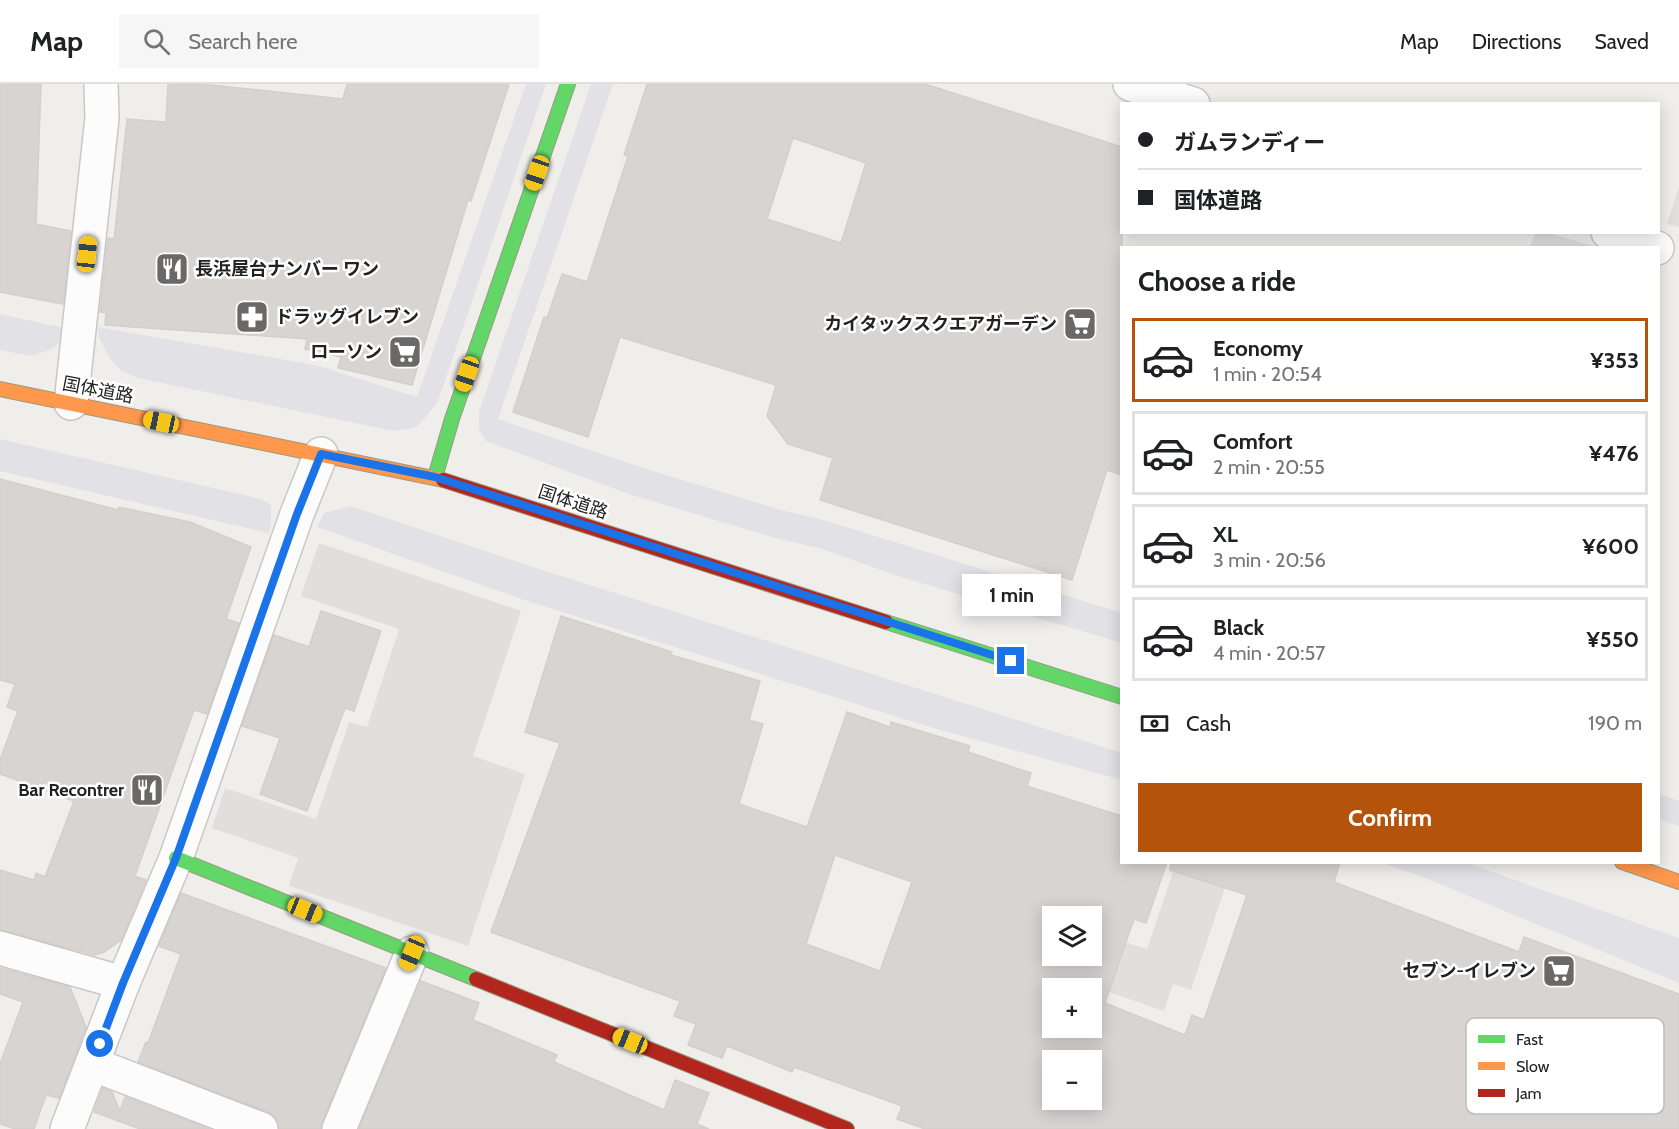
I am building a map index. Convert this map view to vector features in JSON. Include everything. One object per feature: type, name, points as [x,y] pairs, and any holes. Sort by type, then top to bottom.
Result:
[{"type":"main road","points":[[435,477],[456,408],[568,84]]},
{"type":"main road","name":"国体道路","points":[[0,389],[435,477],[1120,696]]},
{"type":"main road","points":[[176,858],[847,1129]]},
{"type":"main road","points":[[1628,864],[1679,882]]},
{"type":"street","points":[[70,403],[102,118],[101,84]]},
{"type":"street","points":[[1130,84],[1187,102]]},
{"type":"street","points":[[1614,234],[1652,246]]},
{"type":"street","points":[[1660,249],[1679,254]]},
{"type":"street","points":[[67,1129],[123,983],[176,858],[297,514],[321,454]]},
{"type":"street","points":[[0,948],[123,983]]},
{"type":"street","points":[[339,1129],[412,953]]},
{"type":"street","points":[[92,1064],[261,1129]]},
{"type":"shaded area","points":[[526,84],[546,84],[438,401],[421,423],[414,428],[394,431],[138,378],[121,371],[111,360],[99,338],[98,327],[315,365],[417,397]]},
{"type":"shaded area","points":[[591,84],[613,84],[498,419],[640,467],[781,510],[827,521],[1120,612],[1120,642],[901,577],[819,548],[775,538],[629,494],[486,441],[479,430],[479,412]]},
{"type":"shaded area","points":[[1679,186],[1679,227],[1667,224]]},
{"type":"shaded area","points":[[1535,234],[1552,234],[1593,246],[1530,246]]},
{"type":"shaded area","points":[[0,314],[63,328],[59,343],[50,350],[31,356],[0,350]]},
{"type":"shaded area","points":[[0,439],[261,499],[271,505],[269,533],[0,471]]},
{"type":"shaded area","points":[[351,506],[536,568],[1120,752],[1120,779],[930,727],[524,600],[317,527],[324,513]]},
{"type":"shaded area","points":[[319,543],[521,611],[473,756],[525,774],[468,946],[289,886],[298,858],[212,828],[225,788],[316,819],[349,722],[367,727],[399,629],[301,596]]},
{"type":"shaded area","points":[[1660,794],[1679,801],[1679,826],[1660,819]]},
{"type":"shaded area","points":[[1176,864],[1233,864],[1191,990],[1173,984],[1164,1011],[1102,990],[1102,978],[1094,978],[1098,966],[1102,966],[1102,954],[1108,937],[1147,949]]},
{"type":"shaded area","points":[[1387,864],[1470,864],[1679,938],[1679,983]]},
{"type":"building","points":[[0,84],[41,84],[36,224],[71,231],[63,304],[0,292]]},
{"type":"building","points":[[168,84],[201,84],[343,99],[347,84],[509,84],[471,201],[468,200],[412,385],[338,368],[341,357],[305,349],[307,339],[105,325],[106,313],[100,312],[108,238],[114,239],[127,119],[166,122]]},
{"type":"building","points":[[647,84],[925,84],[1120,146],[1122,246],[1120,246],[1120,474],[1107,470],[1072,580],[820,500],[833,458],[788,444],[767,416],[776,385],[620,337],[588,437],[513,412],[544,317],[547,318],[562,274],[587,282],[628,156],[624,155]],"holes":[[[793,138],[866,163],[841,243],[767,219]]]},
{"type":"building","points":[[0,479],[118,510],[119,507],[190,522],[251,547],[226,619],[239,623],[207,714],[194,710],[135,876],[146,880],[121,940],[104,952],[95,955],[0,930],[0,870],[34,880],[36,873],[45,877],[74,801],[0,774],[0,760],[18,711],[7,707],[15,684],[0,680]]},
{"type":"building","points":[[321,611],[381,631],[354,711],[345,708],[307,811],[260,794],[280,738],[242,726],[274,635],[309,647]]},
{"type":"building","points":[[561,616],[672,652],[671,655],[760,681],[749,720],[763,724],[739,804],[807,827],[847,712],[890,727],[891,722],[970,746],[968,752],[1031,773],[1027,786],[1120,815],[1120,864],[1166,864],[1146,923],[1134,919],[1105,1003],[1185,1035],[1192,1015],[1204,1020],[1247,895],[1170,870],[1171,864],[1339,864],[1334,882],[1519,952],[1524,937],[1679,994],[1679,1129],[925,1129],[897,1119],[902,1106],[794,1067],[792,1072],[727,1046],[722,1058],[688,1045],[696,1024],[674,1016],[680,1001],[491,932],[560,743],[525,732]],"holes":[[[835,855],[912,882],[880,971],[806,944]]]},
{"type":"building","points":[[181,893],[386,968],[321,1129],[279,1129],[276,1118],[268,1112],[138,1062],[146,1042],[148,1043],[181,954],[159,946]]},
{"type":"building","points":[[0,968],[70,987],[86,1027],[59,1098],[46,1095],[34,1129],[15,1129],[0,1124],[0,1064],[23,1002],[0,994]]},
{"type":"building","points":[[421,981],[479,1003],[473,1020],[557,1055],[554,1062],[664,1110],[675,1080],[709,1093],[697,1124],[709,1129],[359,1129]]},
{"type":"building","points":[[103,1088],[112,1092],[120,1111],[125,1097],[209,1129],[140,1129],[94,1112]]},
{"type":"traffic: fast","points":[[435,477],[452,419],[568,84]]},
{"type":"traffic: fast","points":[[886,622],[1120,696]]},
{"type":"traffic: fast","points":[[176,858],[476,979]]},
{"type":"traffic: slow","points":[[0,389],[443,480]]},
{"type":"traffic: slow","points":[[1628,864],[1679,882]]},
{"type":"traffic: jam","points":[[443,480],[886,622]]},
{"type":"traffic: jam","points":[[476,979],[847,1129]]},
{"type":"place","name":"長浜屋台ナンバー ワン","points":[[172,269]]},
{"type":"place","name":"ドラッグイレブン","points":[[252,317]]},
{"type":"place","name":"カイタックスクエアガーデン","points":[[1080,324]]},
{"type":"place","name":"ローソン","points":[[405,352]]},
{"type":"place","name":"Bar Recontrer","points":[[147,790]]},
{"type":"place","name":"セブン-イレブン","points":[[1559,971]]},
{"type":"route","points":[[100,1044],[176,858],[297,514],[321,454],[435,477],[1011,661]]}]
